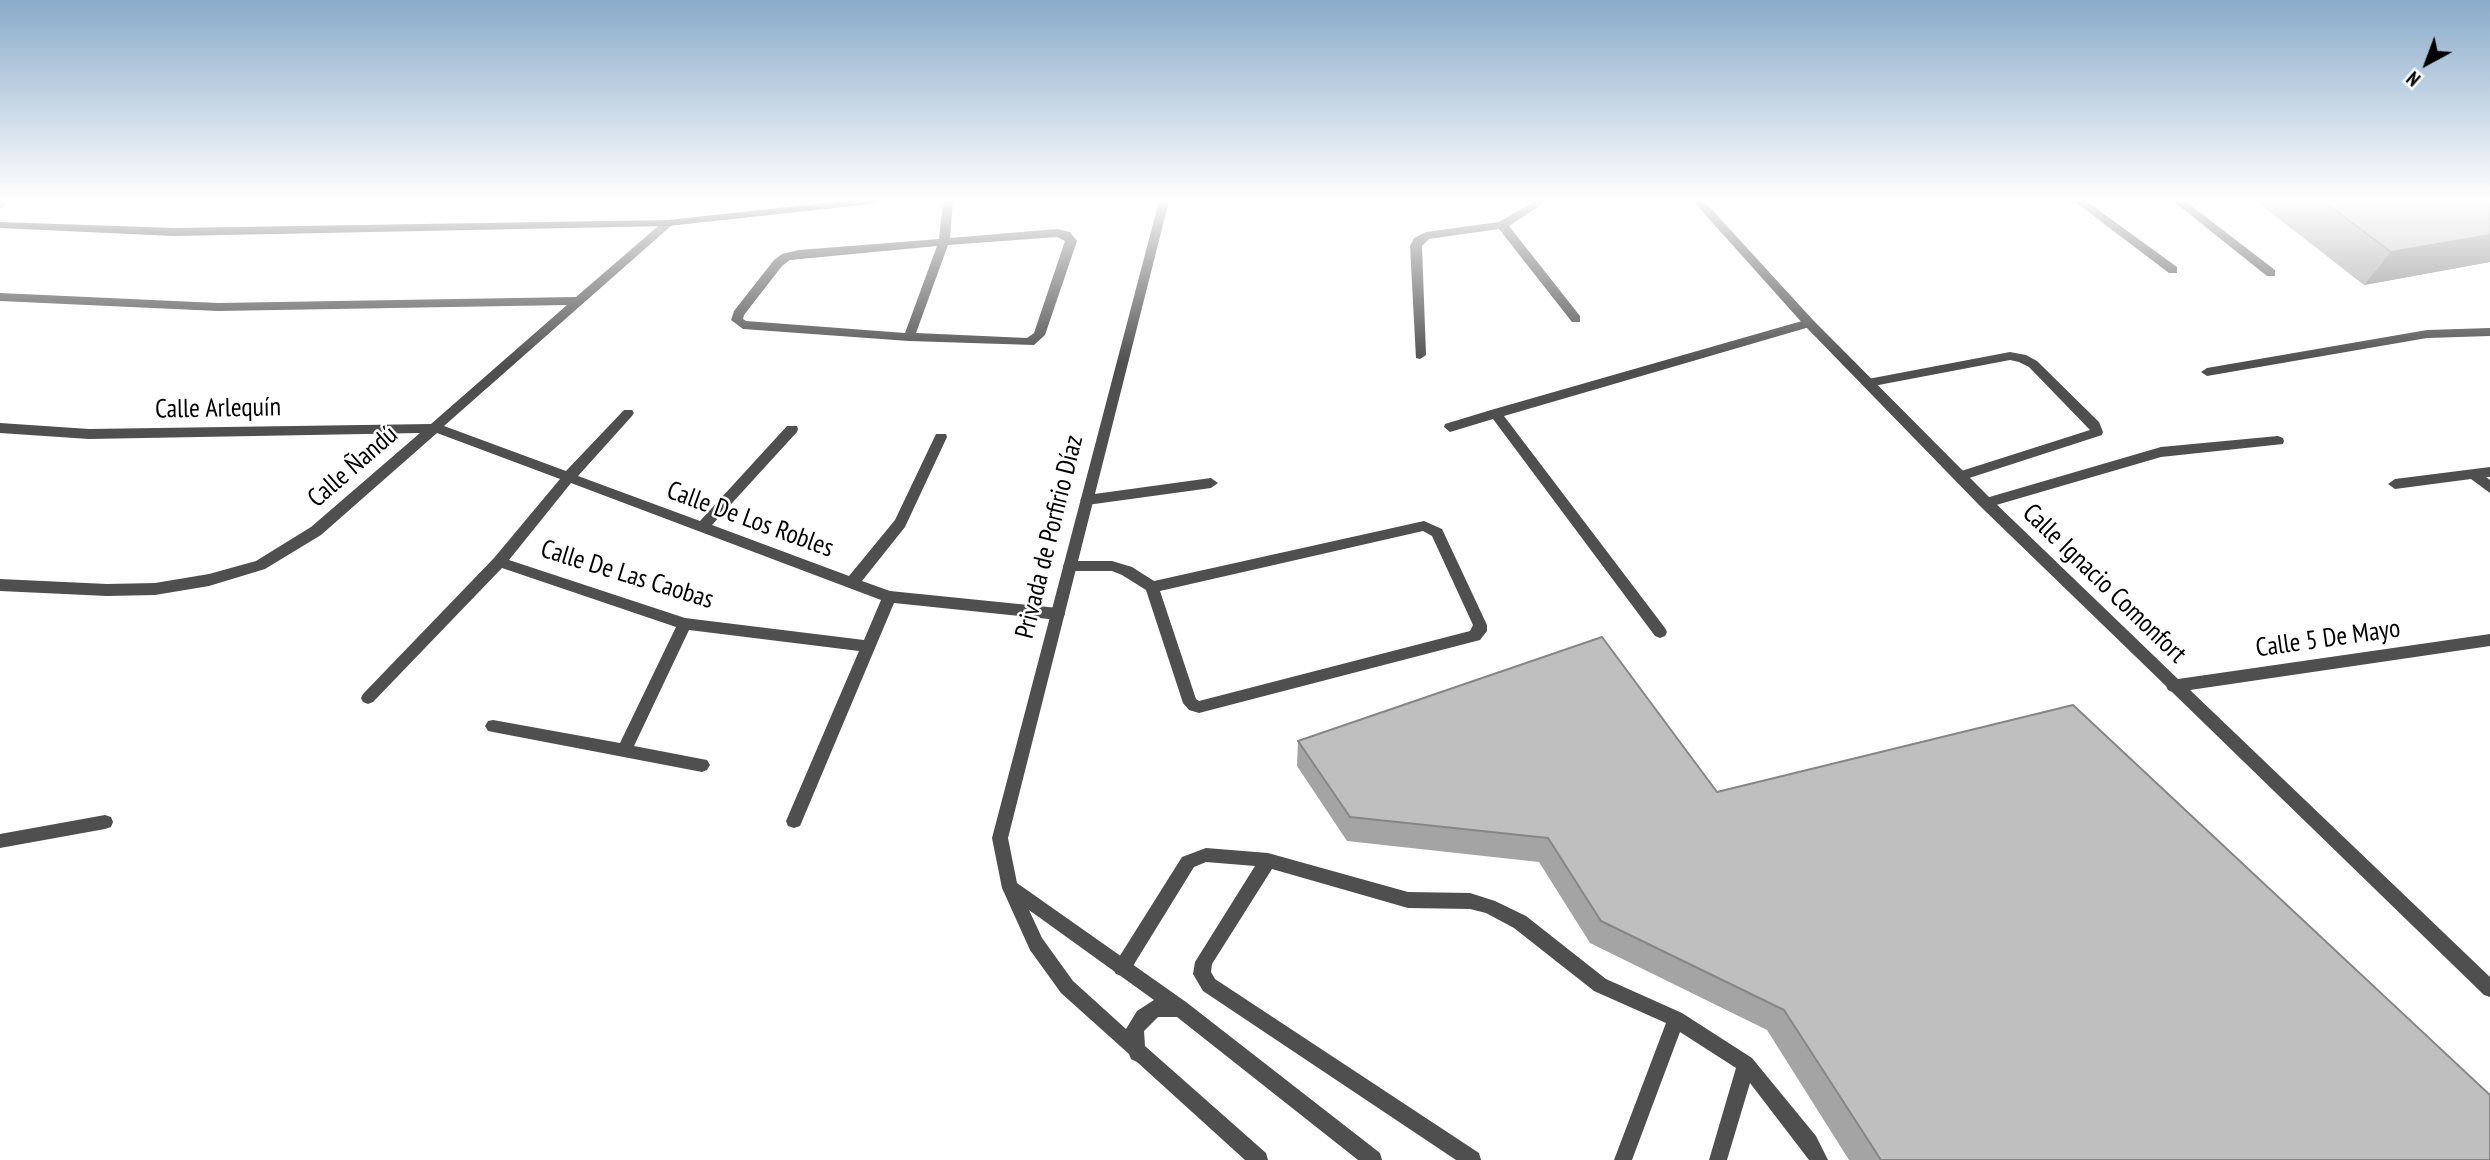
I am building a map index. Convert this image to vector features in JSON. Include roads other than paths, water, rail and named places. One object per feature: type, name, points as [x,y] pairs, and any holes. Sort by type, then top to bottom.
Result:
[{"type":"street","name":"Calle Ñandú","points":[[0,585],[107,590],[155,589],[209,580],[260,565],[316,531],[437,428],[631,255]]},
{"type":"street","points":[[806,255],[786,257],[778,263],[738,314],[737,320],[743,325],[909,337],[1030,342],[1039,335],[1066,255]]},
{"type":"street","points":[[909,337],[939,255]]},
{"type":"street","name":"Privada de Porfirio Díaz","points":[[1150,255],[1000,838],[1010,888],[1036,944],[1067,987],[1259,1160]]},
{"type":"street","points":[[1416,255],[1420,355]]},
{"type":"street","points":[[1526,255],[1576,319]]},
{"type":"street","name":"Calle Ignacio Comonfort","points":[[1747,255],[1809,323],[1986,503],[2173,686],[2489,986]]},
{"type":"street","points":[[2153,255],[2173,270]]},
{"type":"street","points":[[2248,255],[2271,273]]},
{"type":"street","points":[[0,297],[218,307],[579,301]]},
{"type":"street","points":[[1450,427],[1809,323]]},
{"type":"street","points":[[2207,372],[2427,334],[2490,332]]},
{"type":"street","points":[[1868,383],[2010,356],[2022,358],[2033,364],[2094,425],[2097,432],[2092,436],[1960,476]]},
{"type":"street","points":[[368,698],[499,562],[568,478],[628,413]]},
{"type":"street","points":[[1495,413],[1660,632]]},
{"type":"street","name":"Calle Arlequín","points":[[0,429],[89,433],[437,428]]},
{"type":"street","name":"Calle De Los Robles","points":[[437,428],[889,597],[1058,614]]},
{"type":"street","points":[[701,527],[792,429]]},
{"type":"street","points":[[852,583],[900,523],[941,438]]},
{"type":"street","points":[[1986,503],[2161,452],[2278,441]]},
{"type":"street","points":[[2395,484],[2490,472]]},
{"type":"street","points":[[2474,474],[2490,488]]},
{"type":"street","points":[[1087,500],[1211,483]]},
{"type":"street","points":[[1070,566],[1112,566],[1127,571],[1153,587],[1190,702],[1199,707],[1475,636],[1480,631],[1480,625],[1437,533],[1424,526],[1153,587]]},
{"type":"street","name":"Calle De Las Caobas","points":[[499,562],[685,624],[868,646]]},
{"type":"street","points":[[794,821],[889,597]]},
{"type":"street","points":[[624,751],[685,624]]},
{"type":"street","name":"Calle 5 De Mayo","points":[[2173,686],[2490,640]]},
{"type":"street","points":[[493,726],[702,765]]},
{"type":"street","points":[[0,841],[105,822]]},
{"type":"street","points":[[1122,968],[1188,862],[1206,855],[1268,860],[1408,900],[1470,901],[1489,906],[1520,922],[1600,985],[1676,1019],[1746,1064],[1809,1143],[1819,1160]]},
{"type":"street","points":[[1268,860],[1204,962],[1202,974],[1209,985],[1472,1160]]},
{"type":"street","points":[[1010,888],[1180,1008],[1373,1160]]},
{"type":"street","points":[[1138,1053],[1135,1029],[1143,1017],[1155,1008],[1180,1008]]},
{"type":"street","points":[[1623,1160],[1676,1019]]},
{"type":"street","points":[[1718,1160],[1746,1064]]}]
